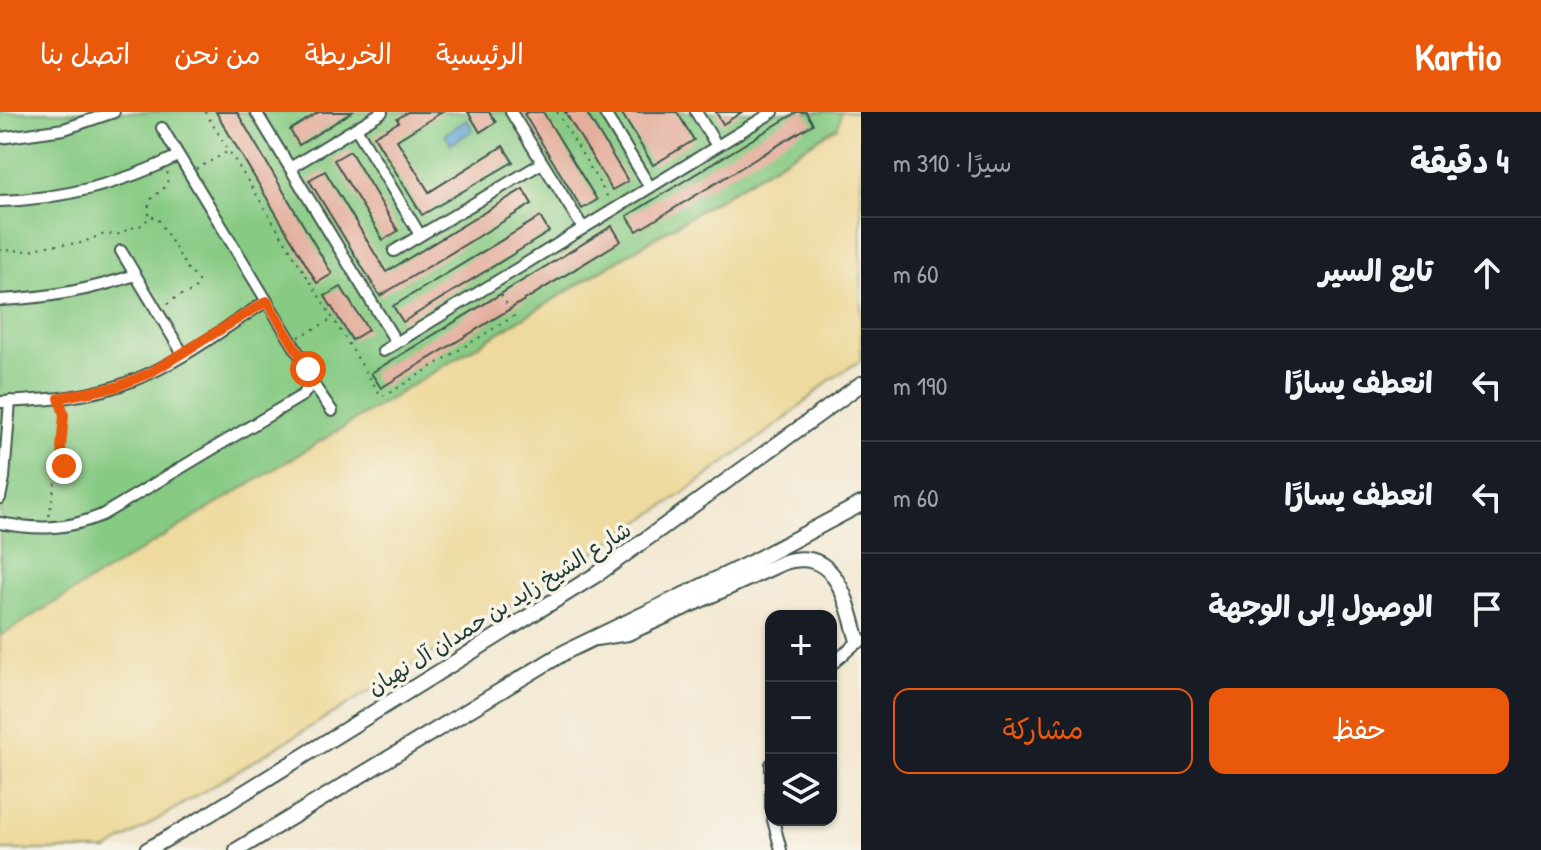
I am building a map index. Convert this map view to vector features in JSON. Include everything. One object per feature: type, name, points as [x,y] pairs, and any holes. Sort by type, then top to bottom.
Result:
[{"type":"highway","name":"شارع الشيخ زايد بن حمدان آل نهيان","points":[[147,850],[599,573],[861,384]]},
{"type":"highway","points":[[237,850],[592,638],[752,562],[861,504]]},
{"type":"highway","points":[[592,638],[628,633],[782,563],[803,559],[824,567],[839,581],[857,645]]},
{"type":"street","points":[[0,138],[64,129],[114,112]]},
{"type":"street","points":[[256,112],[396,342]]},
{"type":"street","points":[[290,168],[382,112]]},
{"type":"street","points":[[511,112],[583,228]]},
{"type":"street","points":[[604,112],[650,187]]},
{"type":"street","points":[[696,112],[717,146]]},
{"type":"street","points":[[383,351],[773,112]]},
{"type":"street","points":[[162,128],[308,369],[311,381],[332,411]]},
{"type":"street","points":[[356,128],[420,235]]},
{"type":"street","points":[[0,201],[48,197],[96,188],[128,179],[178,156]]},
{"type":"street","points":[[394,251],[542,163]]},
{"type":"street","points":[[121,251],[183,354]]},
{"type":"street","points":[[0,300],[76,292],[135,275]]},
{"type":"street","points":[[0,498],[4,478],[5,402],[96,392],[132,381],[183,354],[267,301]]},
{"type":"street","points":[[0,523],[43,529],[78,524],[114,509],[303,395],[311,381]]},
{"type":"street","points":[[837,660],[857,645]]},
{"type":"street","points":[[250,850],[398,757],[417,741]]},
{"type":"street","points":[[775,826],[781,850]]},
{"type":"path","points":[[557,112],[615,209]]},
{"type":"path","points":[[188,173],[229,151]]},
{"type":"path","points":[[150,217],[150,199],[169,182],[163,163]]},
{"type":"path","points":[[291,341],[332,319]]},
{"type":"path","points":[[43,529],[52,510],[55,482],[64,466],[61,448],[64,415],[59,398]]},
{"type":"green space","points":[[0,112],[861,112],[0,636]]},
{"type":"sand","points":[[841,112],[861,112],[861,360],[830,380],[786,418],[681,495],[533,592],[107,850],[0,850],[0,636],[838,127]]},
{"type":"water","points":[[467,120],[473,130],[451,144],[445,134]]},
{"type":"building","points":[[216,112],[237,112],[332,274],[317,283]]},
{"type":"building","points":[[319,112],[352,112],[299,145],[290,130]]},
{"type":"building","points":[[408,112],[442,112],[397,140],[429,192],[503,146],[513,162],[422,215],[374,136],[399,122],[397,119]]},
{"type":"building","points":[[468,112],[489,112],[496,122],[480,132]]},
{"type":"building","points":[[543,112],[597,200],[582,209],[524,114]]},
{"type":"building","points":[[565,112],[586,112],[628,181],[612,190]]},
{"type":"building","points":[[621,112],[677,112],[694,140],[653,165]]},
{"type":"building","points":[[716,112],[742,112],[723,124]]},
{"type":"building","points":[[797,112],[806,112],[813,124],[637,231],[627,216]]},
{"type":"building","points":[[350,151],[398,231],[383,240],[334,160]]},
{"type":"building","points":[[325,171],[386,272],[523,189],[532,204],[380,296],[309,180]]},
{"type":"building","points":[[540,217],[549,232],[403,322],[393,306]]},
{"type":"building","points":[[612,226],[621,241],[381,388],[371,373]]},
{"type":"building","points":[[341,287],[368,330],[352,340],[325,296]]},
{"type":"route","points":[[64,466],[61,448],[64,415],[59,398],[116,387],[150,373],[267,301],[308,369]]}]
